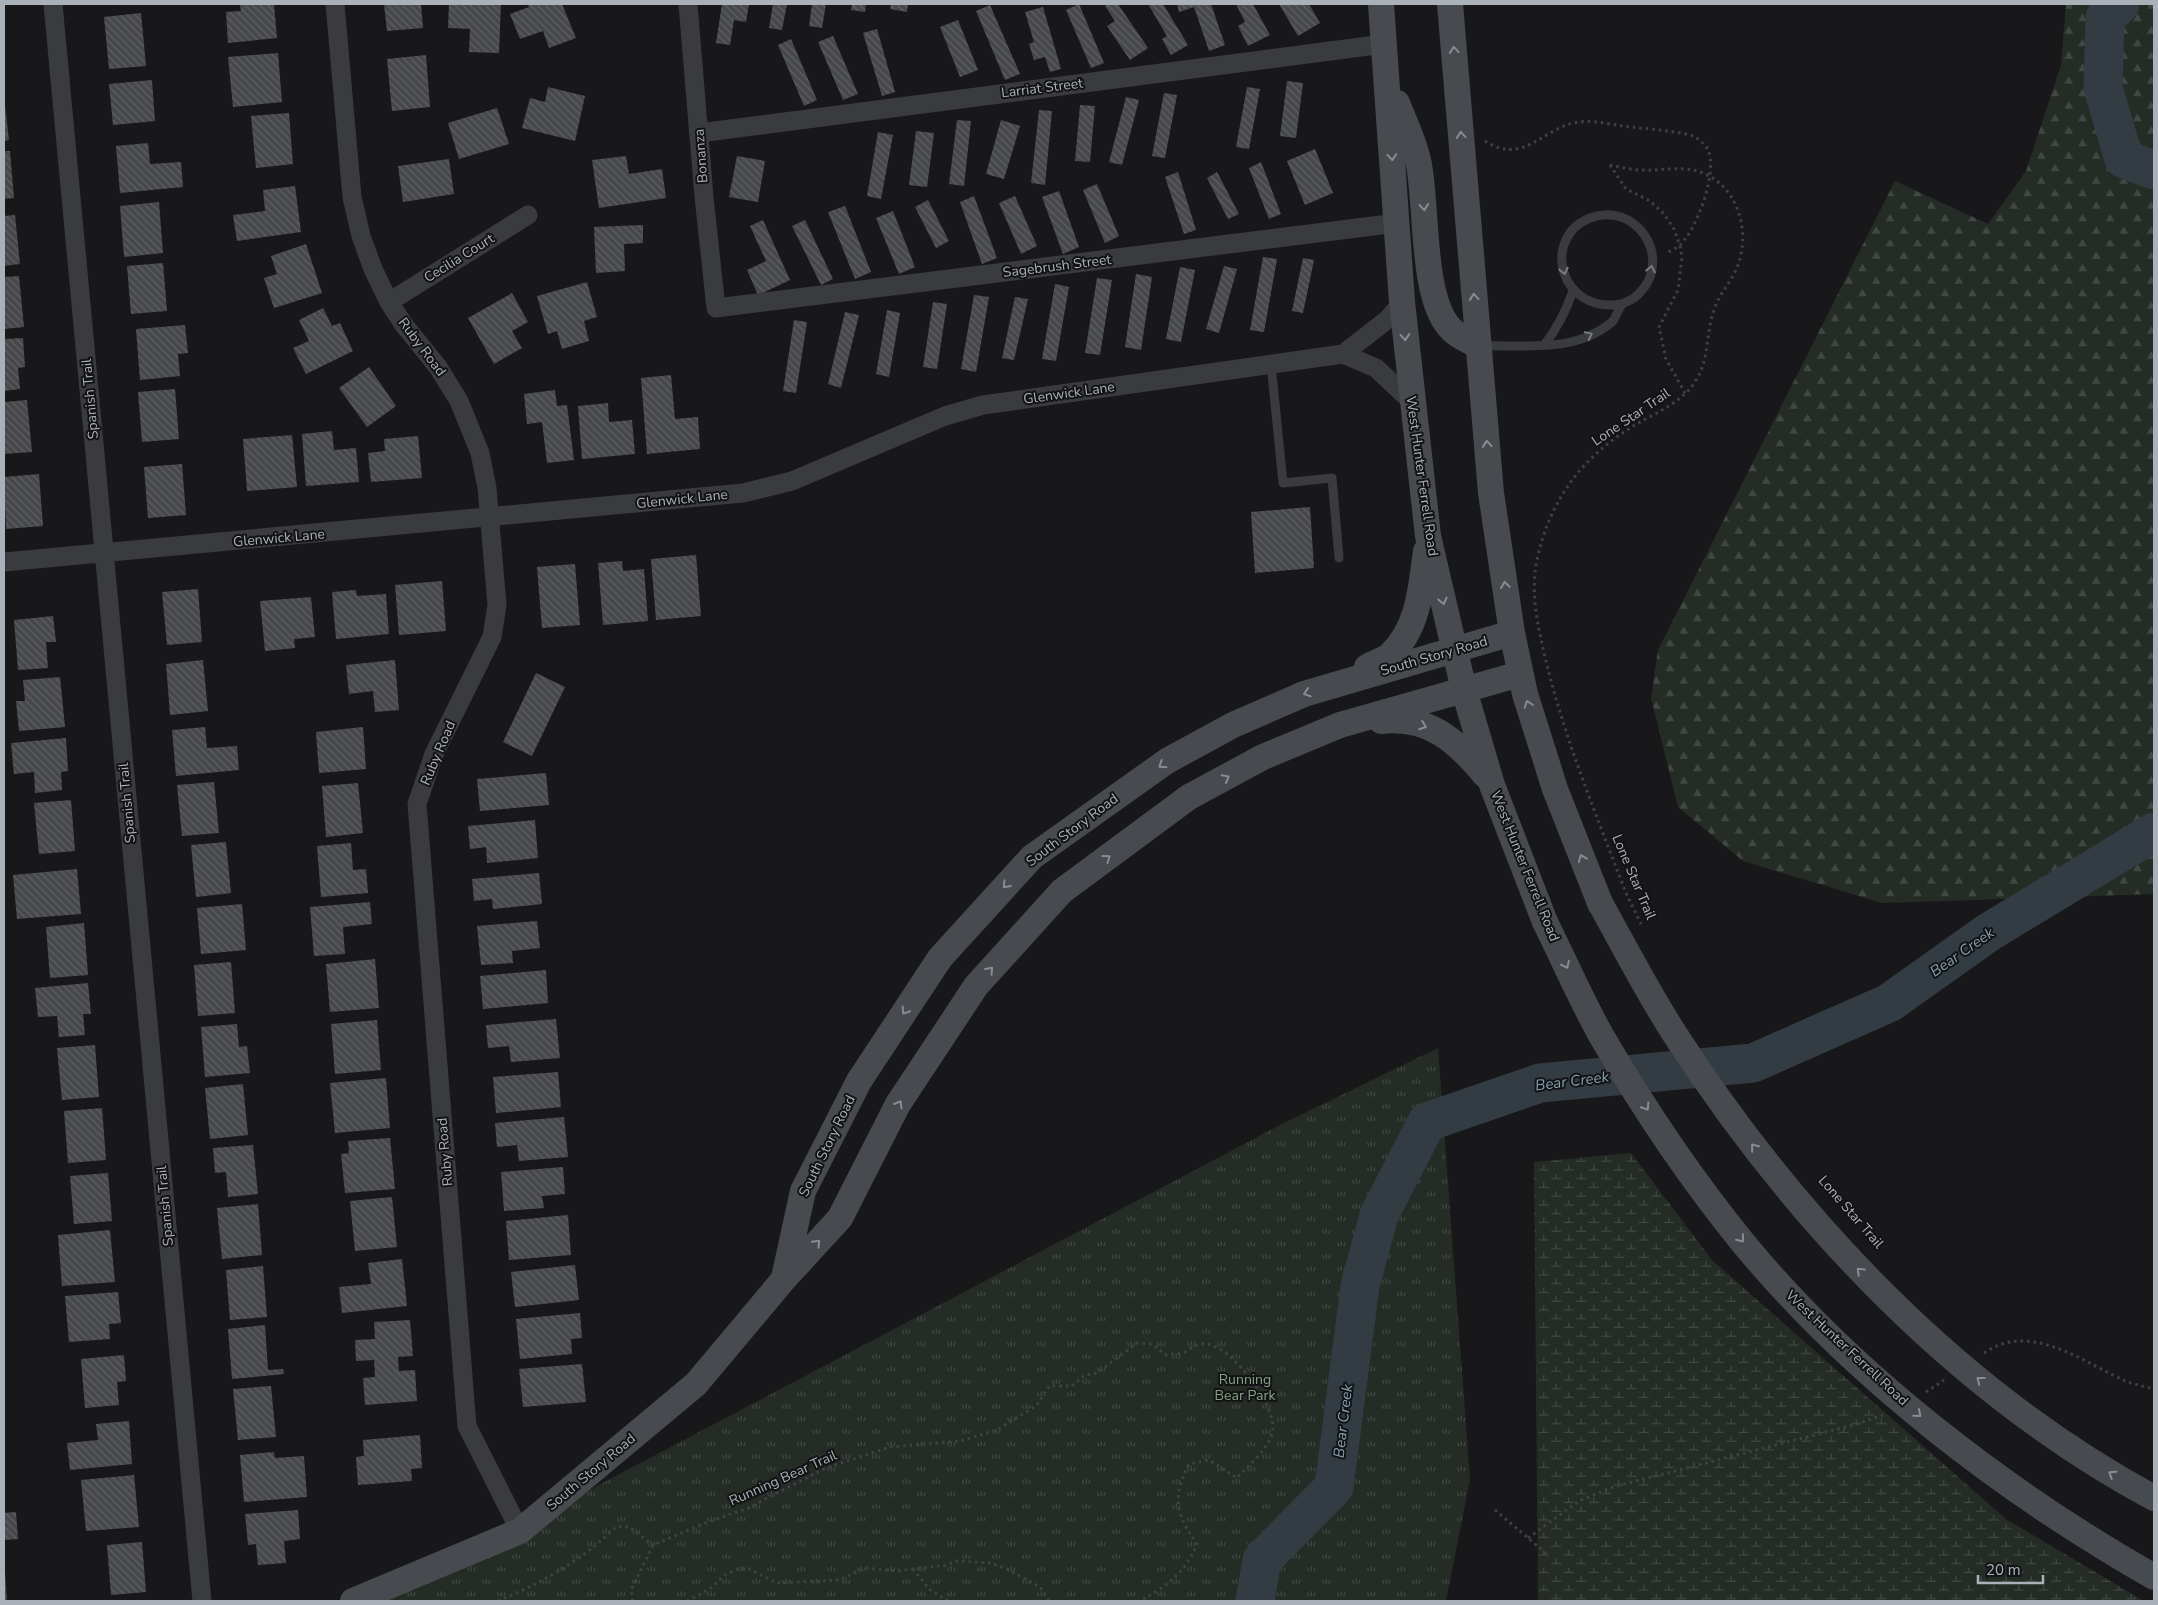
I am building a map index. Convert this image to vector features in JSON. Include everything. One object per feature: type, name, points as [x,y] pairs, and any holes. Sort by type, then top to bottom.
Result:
[{"type":"main road","name":"West Hunter Ferrell Road","points":[[1381,4],[1402,302],[1411,401],[1428,536],[1464,690],[1492,785],[1545,922],[1601,1035],[1666,1138],[1744,1244],[1808,1314],[1877,1379],[1978,1464],[2089,1540],[2154,1576]]},
{"type":"main road","points":[[1450,4],[1492,493],[1512,633],[1520,674],[1555,789],[1600,903],[1672,1031],[1711,1089],[1750,1142],[1854,1265],[1967,1370],[2046,1432],[2123,1482],[2154,1498]]},
{"type":"main road","points":[[1386,76],[1418,159],[1424,201],[1428,257],[1435,298],[1452,331],[1478,346]]},
{"type":"main road","points":[[1335,684],[1390,655],[1410,630],[1418,606],[1428,536]]},
{"type":"main road","name":"South Story Road","points":[[784,1279],[803,1192],[859,1081],[940,958],[1032,857],[1167,761],[1233,725],[1304,694],[1512,633]]},
{"type":"main road","name":"South Story Road","points":[[353,1601],[520,1531],[696,1384],[784,1279],[840,1218],[898,1104],[976,986],[1062,891],[1189,797],[1263,757],[1340,725],[1520,674]]},
{"type":"main road","points":[[1340,725],[1395,720],[1416,723],[1439,732],[1464,749],[1492,785]]},
{"type":"street","name":"Spanish Trail","points":[[53,4],[202,1601]]},
{"type":"street","name":"Ruby Road","points":[[335,4],[352,197],[361,236],[373,269],[389,302],[404,325],[438,367],[459,401],[480,453],[488,488],[497,605],[492,636],[434,754],[417,804],[467,1426],[520,1531]]},
{"type":"street","name":"Bonanza","points":[[688,4],[704,197],[716,308]]},
{"type":"street","name":"Larriat Street","points":[[700,133],[1384,44]]},
{"type":"street","name":"Cecilia Court","points":[[389,302],[528,215]]},
{"type":"street","name":"Sagebrush Street","points":[[716,308],[1397,223]]},
{"type":"street","name":"Glenwick Lane","points":[[4,562],[743,493],[792,481],[945,416],[983,405],[1342,354],[1388,319],[1402,302]]},
{"type":"street","points":[[1342,354],[1376,368],[1411,401]]},
{"type":"lane","points":[[1606,214],[1621,217],[1633,223],[1644,233],[1651,246],[1653,260],[1651,274],[1644,287],[1634,298],[1622,304],[1609,307],[1595,305],[1583,300],[1573,291],[1564,276],[1562,258],[1565,242],[1575,228],[1589,218],[1606,214]]},
{"type":"lane","points":[[1545,344],[1564,315],[1573,291]]},
{"type":"lane","points":[[1478,346],[1566,343],[1588,336],[1612,322],[1622,304]]},
{"type":"lane","points":[[1271,364],[1284,483],[1332,478],[1339,558]]},
{"type":"path","points":[[1482,137],[1497,147],[1516,150],[1529,146],[1560,128],[1580,122],[1694,136],[1707,148],[1710,156],[1709,176],[1704,203],[1691,230],[1680,246],[1653,260]]},
{"type":"path","name":"Lone Star Trail","points":[[1610,165],[1642,170],[1684,169],[1709,176],[1733,197],[1739,210],[1743,238],[1735,272],[1720,295],[1714,311],[1707,354],[1700,375],[1686,393],[1668,407],[1600,449],[1578,471],[1561,496],[1548,523],[1537,561],[1534,600],[1536,617],[1552,687],[1588,794],[1626,893],[1642,926]]},
{"type":"path","points":[[1987,1360],[1979,1355],[1987,1350],[2012,1342],[2039,1343],[2062,1349],[2128,1382],[2154,1389]]},
{"type":"path","name":"Running Bear Trail","points":[[653,1545],[748,1508],[826,1468],[890,1447],[960,1441],[997,1430],[1037,1405],[1049,1386],[1072,1386],[1085,1375],[1097,1373],[1137,1343],[1152,1344],[1166,1355],[1183,1353],[1194,1346],[1207,1344],[1223,1349],[1237,1363],[1259,1392],[1268,1410],[1273,1428],[1266,1446],[1237,1478],[1209,1460],[1189,1464],[1180,1484],[1177,1506],[1184,1526],[1197,1544],[1191,1560],[1157,1592],[1139,1601]]},
{"type":"path","points":[[1922,1395],[1947,1378]]},
{"type":"path","points":[[1528,1538],[1579,1501],[1613,1488],[1857,1424],[1885,1414]]},
{"type":"path","points":[[1495,1510],[1548,1555]]},
{"type":"path","points":[[498,1601],[528,1588],[592,1551],[616,1527],[629,1527],[653,1545],[631,1590],[633,1601]]},
{"type":"path","points":[[687,1601],[710,1589],[725,1575],[737,1569],[747,1568],[776,1583],[840,1580],[865,1568],[879,1570],[913,1569],[947,1565],[956,1561],[991,1563],[1007,1569],[1040,1587],[1049,1601]]},
{"type":"path","points":[[913,1569],[929,1589],[948,1601]]},
{"type":"green space","points":[[2066,4],[2154,4],[2154,894],[1882,903],[1743,861],[1678,807],[1651,698],[1658,650],[1895,181],[1988,224],[2026,171],[2061,65]]},
{"type":"green space","name":"Running Bear Park","points":[[1438,1048],[1470,1479],[1446,1601],[373,1601],[415,1582],[1284,1123]]},
{"type":"green space","points":[[1631,1153],[1712,1260],[2006,1519],[2144,1601],[1538,1601],[1534,1162]]},
{"type":"building","points":[[240,4],[274,4],[277,38],[228,43],[226,12],[241,11]]},
{"type":"building","points":[[384,4],[421,4],[423,28],[387,31]]},
{"type":"building","points":[[449,4],[501,4],[499,53],[469,52],[470,29],[448,28]]},
{"type":"building","points":[[528,4],[562,4],[576,38],[549,48],[543,31],[520,39],[510,14],[529,7]]},
{"type":"building","points":[[722,4],[749,4],[746,22],[734,20],[730,45],[716,43]]},
{"type":"building","points":[[773,4],[787,4],[782,30],[769,28]]},
{"type":"building","points":[[812,4],[826,4],[822,28],[809,26]]},
{"type":"building","points":[[852,4],[866,4],[865,12],[851,10]]},
{"type":"building","points":[[891,4],[908,4],[907,12],[890,9]]},
{"type":"building","points":[[1079,4],[1104,63],[1091,68],[1066,10]]},
{"type":"building","points":[[1108,4],[1118,4],[1148,48],[1130,60],[1107,26],[1115,21],[1105,6]]},
{"type":"building","points":[[1148,4],[1163,4],[1188,45],[1171,55],[1162,39],[1167,36]]},
{"type":"building","points":[[1177,4],[1211,4],[1225,45],[1209,51],[1194,7],[1179,12]]},
{"type":"building","points":[[1236,4],[1253,4],[1270,35],[1248,46],[1238,26],[1245,22]]},
{"type":"building","points":[[1279,4],[1309,4],[1320,23],[1298,36]]},
{"type":"building","points":[[990,5],[1020,74],[1005,80],[976,11]]},
{"type":"building","points":[[1043,7],[1061,69],[1050,72],[1045,57],[1034,60],[1029,44],[1034,42],[1025,12]]},
{"type":"building","points":[[141,13],[146,66],[109,69],[104,17]]},
{"type":"building","points":[[958,20],[978,70],[960,77],[940,27]]},
{"type":"building","points":[[877,29],[895,92],[882,96],[863,33]]},
{"type":"building","points":[[833,36],[858,94],[843,100],[818,42]]},
{"type":"building","points":[[791,39],[817,100],[804,106],[778,45]]},
{"type":"building","points":[[278,53],[282,102],[233,107],[228,57]]},
{"type":"building","points":[[426,55],[430,107],[392,111],[387,59]]},
{"type":"building","points":[[152,80],[155,121],[113,125],[109,84]]},
{"type":"building","points":[[1287,81],[1303,83],[1296,138],[1280,136]]},
{"type":"building","points":[[548,87],[585,96],[575,141],[522,128],[530,98],[545,102]]},
{"type":"building","points":[[1247,87],[1260,89],[1249,149],[1236,147]]},
{"type":"building","points":[[1164,93],[1177,95],[1165,158],[1152,156]]},
{"type":"building","points":[[4,97],[9,140],[4,141]]},
{"type":"building","points":[[1126,97],[1139,100],[1122,165],[1109,162]]},
{"type":"building","points":[[1080,105],[1095,106],[1090,162],[1075,161]]},
{"type":"building","points":[[497,108],[509,144],[459,159],[448,123]]},
{"type":"building","points":[[1039,110],[1052,111],[1045,185],[1031,183]]},
{"type":"building","points":[[289,113],[293,164],[256,168],[251,116]]},
{"type":"building","points":[[957,120],[971,121],[964,186],[949,184]]},
{"type":"building","points":[[1001,120],[1020,126],[1004,179],[986,174]]},
{"type":"building","points":[[916,131],[934,133],[927,187],[909,185]]},
{"type":"building","points":[[878,132],[893,135],[881,199],[867,196]]},
{"type":"building","points":[[148,143],[150,164],[181,162],[183,187],[120,193],[116,146]]},
{"type":"building","points":[[1315,149],[1333,193],[1305,205],[1287,161]]},
{"type":"building","points":[[4,151],[10,151],[14,198],[4,199]]},
{"type":"building","points":[[626,156],[629,174],[662,169],[666,198],[599,208],[592,160]]},
{"type":"building","points":[[737,156],[765,161],[758,202],[729,197]]},
{"type":"building","points":[[449,159],[454,194],[403,202],[398,166]]},
{"type":"building","points":[[1261,162],[1281,214],[1269,219],[1249,168]]},
{"type":"building","points":[[1178,172],[1196,230],[1184,234],[1165,177]]},
{"type":"building","points":[[1217,172],[1239,214],[1228,219],[1207,178]]},
{"type":"building","points":[[1097,184],[1119,236],[1105,243],[1083,190]]},
{"type":"building","points":[[295,186],[301,232],[237,241],[233,215],[265,211],[263,190]]},
{"type":"building","points":[[1059,191],[1079,247],[1063,254],[1042,197]]},
{"type":"building","points":[[974,196],[997,258],[982,264],[960,202]]},
{"type":"building","points":[[1015,196],[1037,246],[1021,254],[999,203]]},
{"type":"building","points":[[928,200],[949,241],[936,248],[915,207]]},
{"type":"building","points":[[159,202],[163,253],[124,257],[120,206]]},
{"type":"building","points":[[845,206],[871,272],[855,279],[828,212]]},
{"type":"building","points":[[893,211],[915,267],[899,274],[876,218]]},
{"type":"building","points":[[15,215],[20,264],[4,266],[4,216]]},
{"type":"building","points":[[763,220],[790,280],[758,295],[747,270],[766,261],[750,226]]},
{"type":"building","points":[[805,220],[833,279],[821,285],[792,226]]},
{"type":"building","points":[[643,225],[643,243],[624,244],[625,271],[596,273],[594,227]]},
{"type":"building","points":[[306,244],[322,293],[274,308],[264,278],[277,274],[271,256]]},
{"type":"building","points":[[1263,257],[1277,259],[1264,332],[1250,330]]},
{"type":"building","points":[[1303,258],[1314,260],[1303,313],[1292,311]]},
{"type":"building","points":[[163,263],[167,311],[131,314],[127,266]]},
{"type":"building","points":[[1224,266],[1237,269],[1219,333],[1206,329]]},
{"type":"building","points":[[1180,267],[1195,270],[1181,342],[1166,339]]},
{"type":"building","points":[[1136,274],[1152,277],[1141,350],[1125,347]]},
{"type":"building","points":[[19,276],[24,327],[4,329],[4,277]]},
{"type":"building","points":[[1097,278],[1112,280],[1100,355],[1085,353]]},
{"type":"building","points":[[587,282],[597,317],[584,321],[589,341],[562,349],[557,331],[548,334],[537,296]]},
{"type":"building","points":[[1055,284],[1069,287],[1056,361],[1042,359]]},
{"type":"building","points":[[512,293],[528,322],[512,331],[522,348],[494,364],[468,318]]},
{"type":"building","points":[[974,295],[989,297],[976,372],[961,369]]},
{"type":"building","points":[[1015,297],[1028,299],[1014,360],[1002,358]]},
{"type":"building","points":[[933,302],[947,304],[937,369],[923,367]]},
{"type":"building","points":[[323,308],[332,326],[340,323],[353,351],[306,374],[293,348],[309,341],[299,320]]},
{"type":"building","points":[[887,310],[900,313],[889,377],[876,374]]},
{"type":"building","points":[[845,312],[859,315],[841,388],[828,384]]},
{"type":"building","points":[[794,320],[807,322],[796,393],[783,391]]},
{"type":"building","points":[[185,325],[188,353],[178,354],[180,376],[140,380],[136,329]]},
{"type":"building","points":[[23,338],[25,367],[18,368],[20,389],[4,391],[4,339]]},
{"type":"building","points":[[369,367],[396,406],[367,427],[339,388]]},
{"type":"building","points":[[671,375],[675,419],[698,417],[700,449],[647,454],[641,378]]},
{"type":"building","points":[[175,389],[179,439],[142,442],[138,392]]},
{"type":"building","points":[[555,390],[557,406],[567,405],[574,460],[547,463],[542,422],[527,424],[524,394]]},
{"type":"building","points":[[27,400],[32,452],[4,454],[4,402]]},
{"type":"building","points":[[608,403],[609,422],[632,420],[635,454],[582,459],[578,406]]},
{"type":"building","points":[[332,431],[334,450],[356,448],[359,482],[306,486],[302,434]]},
{"type":"building","points":[[292,435],[297,487],[247,491],[243,439]]},
{"type":"building","points":[[418,436],[422,478],[371,482],[368,453],[385,451],[384,439]]},
{"type":"building","points":[[182,464],[186,515],[148,518],[144,467]]},
{"type":"building","points":[[39,474],[43,526],[6,529],[4,477]]},
{"type":"building","points":[[1310,507],[1314,568],[1255,573],[1251,512]]},
{"type":"building","points":[[696,555],[701,616],[656,620],[651,559]]},
{"type":"building","points":[[622,561],[623,571],[644,569],[648,621],[603,625],[598,563]]},
{"type":"building","points":[[575,564],[580,625],[542,628],[537,567]]},
{"type":"building","points":[[442,581],[446,631],[399,635],[395,585]]},
{"type":"building","points":[[198,589],[202,642],[167,645],[162,592]]},
{"type":"building","points":[[356,590],[357,596],[386,594],[389,634],[336,639],[332,592]]},
{"type":"building","points":[[311,597],[315,637],[294,639],[295,648],[265,651],[260,601]]},
{"type":"building","points":[[53,616],[56,642],[46,642],[48,668],[18,670],[14,620]]},
{"type":"building","points":[[203,660],[208,711],[170,715],[166,664]]},
{"type":"building","points":[[395,660],[399,710],[375,712],[373,691],[349,694],[346,665]]},
{"type":"building","points":[[536,673],[565,687],[532,756],[503,742]]},
{"type":"building","points":[[60,677],[65,727],[19,731],[16,701],[25,701],[23,680]]},
{"type":"building","points":[[205,727],[207,748],[237,746],[239,770],[176,776],[172,730]]},
{"type":"building","points":[[363,727],[366,769],[319,773],[316,732]]},
{"type":"building","points":[[66,738],[68,771],[61,772],[62,790],[35,793],[34,772],[14,774],[11,743]]},
{"type":"building","points":[[546,773],[549,805],[480,811],[477,779]]},
{"type":"building","points":[[214,782],[219,833],[182,836],[177,785]]},
{"type":"building","points":[[358,783],[363,833],[326,837],[322,786]]},
{"type":"building","points":[[71,800],[75,851],[39,854],[34,803]]},
{"type":"building","points":[[535,820],[538,858],[487,863],[486,847],[470,849],[468,826]]},
{"type":"building","points":[[226,842],[231,893],[196,897],[191,845]]},
{"type":"building","points":[[351,843],[353,870],[366,869],[368,893],[321,897],[317,846]]},
{"type":"building","points":[[77,869],[81,914],[17,919],[13,875]]},
{"type":"building","points":[[539,873],[542,904],[493,909],[492,899],[474,901],[472,879]]},
{"type":"building","points":[[370,902],[372,924],[343,927],[345,954],[314,956],[310,907]]},
{"type":"building","points":[[242,904],[246,950],[201,954],[197,908]]},
{"type":"building","points":[[537,921],[540,948],[512,951],[513,963],[481,965],[477,926]]},
{"type":"building","points":[[84,923],[88,975],[50,978],[46,927]]},
{"type":"building","points":[[375,959],[379,1008],[330,1012],[326,964]]},
{"type":"building","points":[[231,962],[235,1013],[198,1016],[194,965]]},
{"type":"building","points":[[546,970],[548,1003],[483,1009],[480,976]]},
{"type":"building","points":[[88,983],[91,1014],[83,1014],[85,1035],[59,1037],[57,1016],[38,1017],[35,988]]},
{"type":"building","points":[[556,1019],[560,1058],[511,1062],[509,1046],[488,1048],[486,1025]]},
{"type":"building","points":[[377,1020],[381,1070],[335,1074],[331,1024]]},
{"type":"building","points":[[237,1024],[239,1047],[247,1046],[250,1073],[205,1077],[201,1027]]},
{"type":"building","points":[[95,1045],[99,1097],[62,1100],[57,1048]]},
{"type":"building","points":[[558,1072],[561,1107],[496,1113],[493,1077]]},
{"type":"building","points":[[386,1078],[390,1128],[335,1133],[330,1083]]},
{"type":"building","points":[[243,1084],[248,1135],[210,1139],[205,1088]]},
{"type":"building","points":[[102,1108],[106,1160],[68,1163],[64,1111]]},
{"type":"building","points":[[564,1117],[568,1157],[519,1161],[517,1145],[497,1147],[495,1123]]},
{"type":"building","points":[[390,1138],[395,1189],[345,1193],[341,1154],[349,1153],[348,1141]]},
{"type":"building","points":[[253,1145],[258,1194],[228,1197],[226,1172],[215,1173],[213,1148]]},
{"type":"building","points":[[563,1167],[565,1194],[542,1196],[544,1208],[504,1211],[501,1172]]},
{"type":"building","points":[[108,1173],[112,1221],[74,1224],[70,1176]]},
{"type":"building","points":[[392,1197],[397,1247],[355,1251],[350,1201]]},
{"type":"building","points":[[258,1204],[262,1255],[222,1259],[217,1208]]},
{"type":"building","points":[[568,1215],[571,1255],[509,1260],[506,1221]]},
{"type":"building","points":[[110,1230],[115,1282],[62,1286],[58,1235]]},
{"type":"building","points":[[402,1259],[407,1306],[342,1313],[339,1287],[371,1284],[368,1263]]},
{"type":"building","points":[[575,1265],[579,1300],[515,1307],[511,1272]]},
{"type":"building","points":[[263,1266],[267,1317],[230,1320],[226,1270]]},
{"type":"building","points":[[118,1292],[121,1323],[109,1324],[110,1339],[69,1342],[65,1296]]},
{"type":"building","points":[[580,1313],[582,1338],[571,1339],[572,1354],[520,1359],[516,1319]]},
{"type":"building","points":[[410,1320],[413,1356],[398,1357],[399,1371],[415,1370],[417,1401],[365,1405],[363,1378],[375,1377],[374,1360],[356,1361],[355,1340],[375,1339],[374,1322]]},
{"type":"building","points":[[265,1325],[268,1370],[283,1369],[284,1374],[232,1379],[228,1329]]},
{"type":"building","points":[[124,1355],[126,1381],[117,1382],[119,1405],[85,1408],[81,1359]]},
{"type":"building","points":[[582,1364],[586,1402],[523,1407],[519,1369]]},
{"type":"building","points":[[271,1386],[276,1437],[238,1440],[233,1389]]},
{"type":"building","points":[[129,1421],[132,1464],[70,1470],[67,1443],[98,1440],[96,1424]]},
{"type":"building","points":[[420,1435],[422,1468],[411,1469],[412,1481],[358,1485],[356,1457],[364,1456],[363,1440]]},
{"type":"building","points":[[274,1452],[275,1458],[304,1456],[307,1497],[244,1502],[240,1455]]},
{"type":"building","points":[[134,1475],[139,1527],[86,1531],[81,1480]]},
{"type":"building","points":[[298,1510],[300,1539],[284,1541],[286,1563],[258,1565],[256,1544],[248,1545],[245,1514]]},
{"type":"building","points":[[16,1512],[18,1539],[4,1540],[4,1513]]},
{"type":"building","points":[[142,1542],[146,1592],[111,1595],[107,1545]]},
{"type":"building","points":[[5,1571],[7,1601],[4,1601]]},
{"type":"waterway","points":[[2120,4],[2105,18],[2103,88],[2124,159],[2154,170]]},
{"type":"waterway","name":"Bear Creek","points":[[1255,1601],[1262,1560],[1334,1487],[1360,1286],[1379,1215],[1427,1122],[1540,1083],[1753,1063],[1889,1003],[1989,932],[2154,832]]}]
